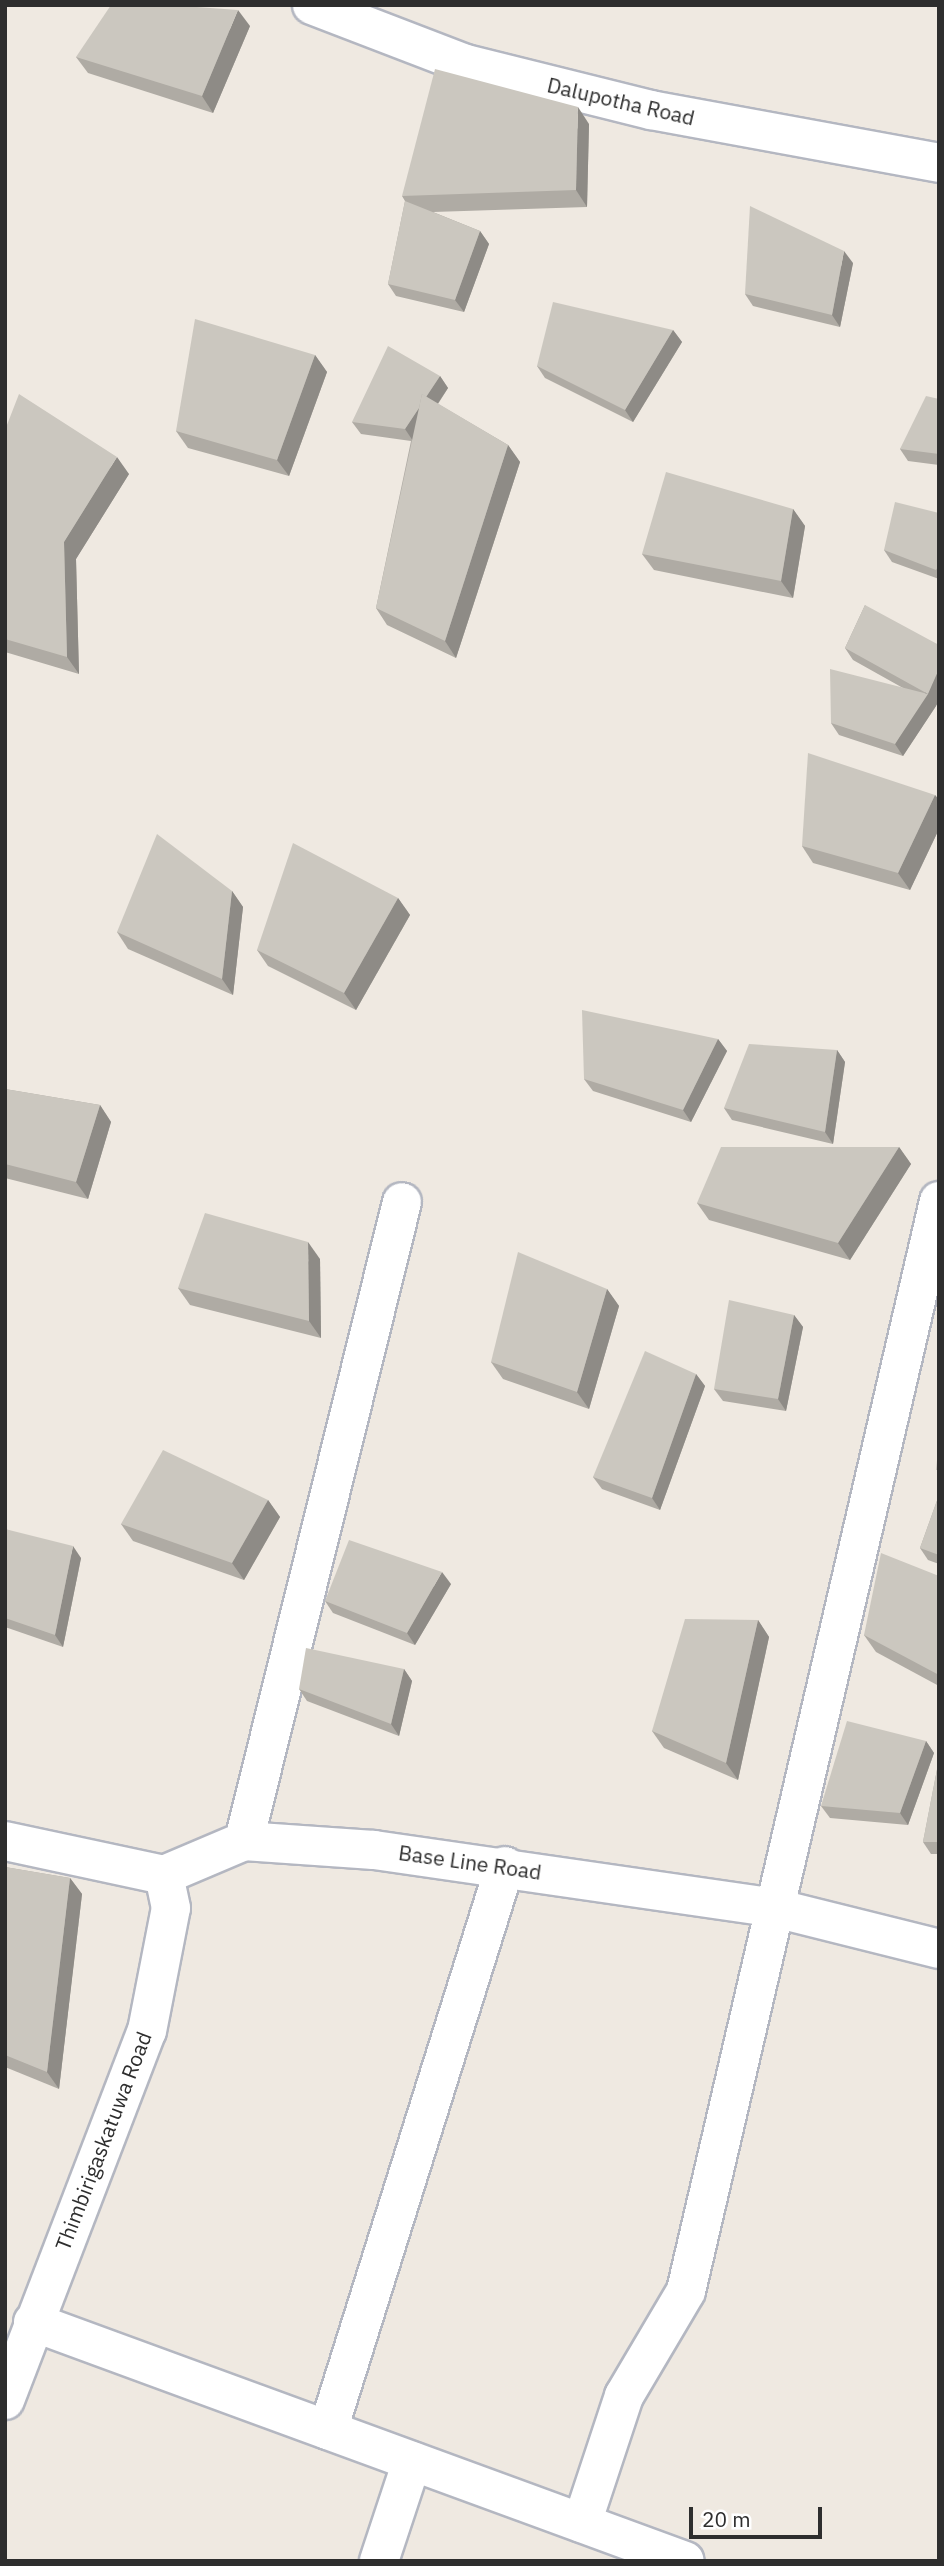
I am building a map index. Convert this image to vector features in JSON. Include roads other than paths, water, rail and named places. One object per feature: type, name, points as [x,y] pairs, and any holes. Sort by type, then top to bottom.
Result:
[{"type":"street","name":"Dalupotha Road","points":[[312,5],[467,64],[638,107],[939,163]]},
{"type":"street","points":[[582,2523],[624,2396],[686,2291],[939,1200]]},
{"type":"street","points":[[244,1841],[402,1202]]},
{"type":"street","points":[[5,1841],[164,1875]]},
{"type":"street","name":"Base Line Road","points":[[164,1875],[244,1841],[374,1850],[505,1866],[775,1909],[939,1949]]},
{"type":"street","points":[[328,2430],[505,1866]]},
{"type":"street","name":"Thimbirigaskatuwa Road","points":[[5,2400],[147,2031],[171,1909],[164,1875]]},
{"type":"street","points":[[33,2322],[685,2561]]},
{"type":"street","points":[[379,2561],[412,2461]]}]
